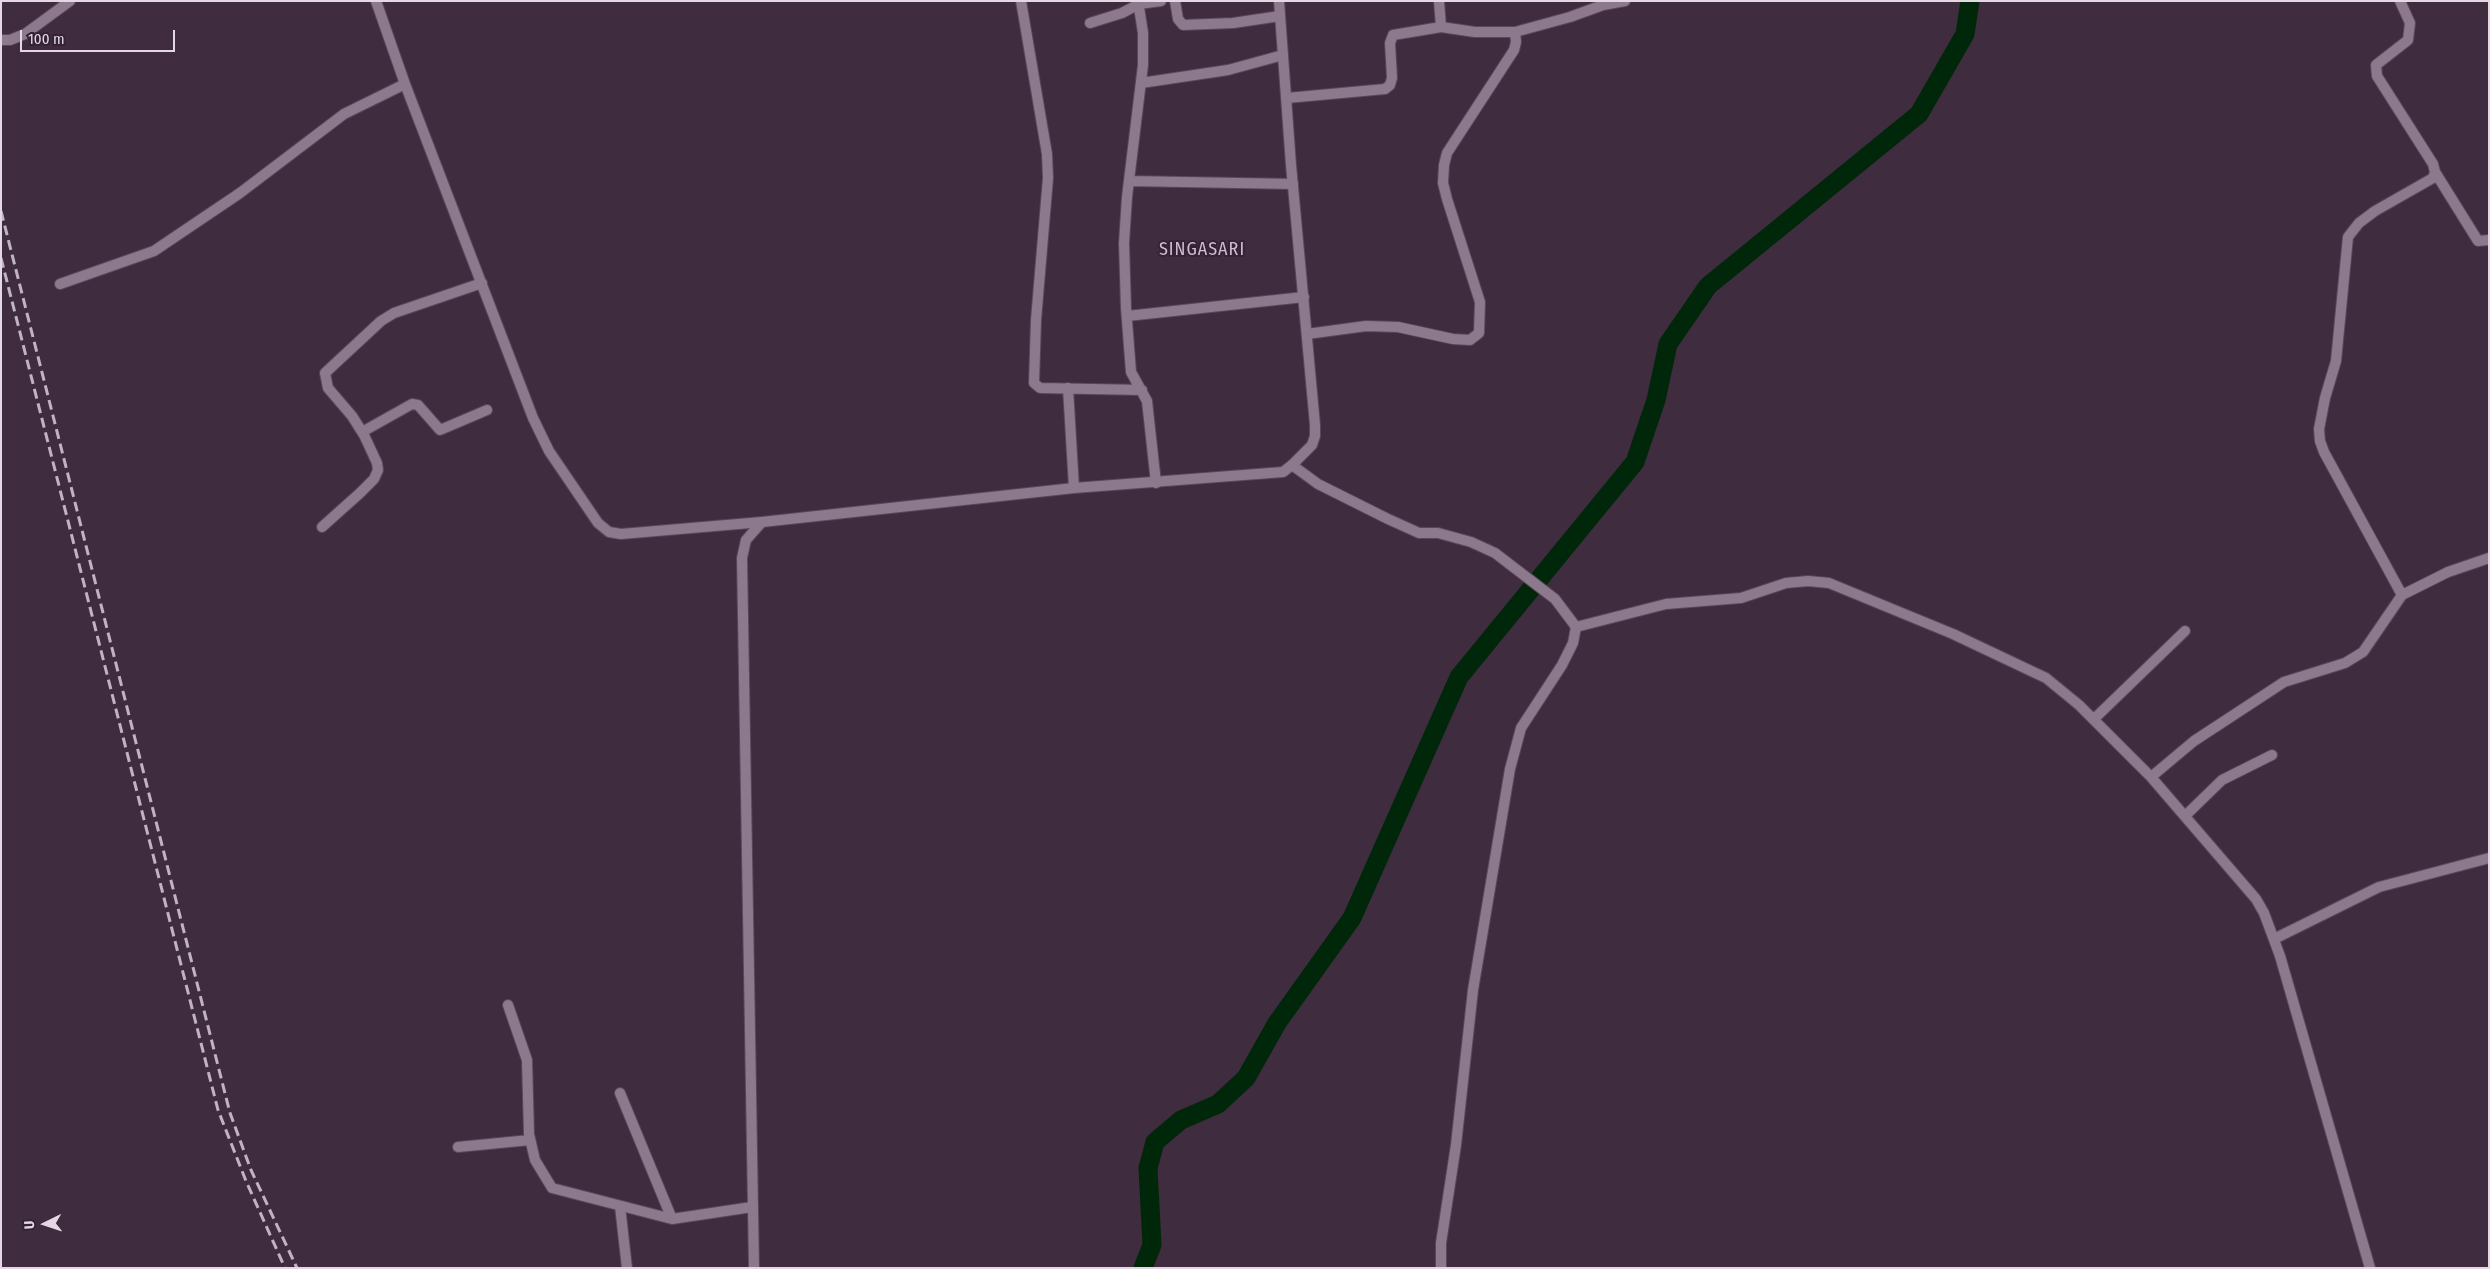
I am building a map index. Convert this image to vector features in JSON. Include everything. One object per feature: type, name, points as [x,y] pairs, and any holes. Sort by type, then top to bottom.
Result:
[{"type":"street","points":[[1,40],[10,40],[25,34],[70,1]]},
{"type":"street","points":[[376,1],[405,84],[533,418],[545,442],[598,523],[604,529],[614,534],[762,522],[1074,488],[1283,472],[1292,465],[1312,445],[1316,436],[1293,184],[1279,1]]},
{"type":"street","points":[[1022,1],[1043,128],[1048,178],[1034,381],[1040,388],[1142,390]]},
{"type":"street","points":[[1090,23],[1122,13],[1138,3],[1161,1]]},
{"type":"street","points":[[1175,1],[1178,20],[1183,25],[1233,23],[1280,16]]},
{"type":"street","points":[[1439,1],[1441,27]]},
{"type":"street","points":[[1287,98],[1385,89],[1390,85],[1392,78],[1390,43],[1393,35],[1441,27],[1475,32],[1514,32],[1570,17],[1603,5],[1625,1]]},
{"type":"street","points":[[2400,1],[2410,23],[2408,40],[2376,65],[2377,76],[2434,164],[2435,172],[2478,241],[2489,240]]},
{"type":"street","points":[[1138,3],[1143,33],[1141,83],[1129,181],[1124,243],[1131,372],[1147,401],[1156,483]]},
{"type":"street","points":[[1307,334],[1366,326],[1398,327],[1453,339],[1470,340],[1479,334],[1480,302],[1447,199],[1443,183],[1444,165],[1447,154],[1514,50],[1516,42],[1514,32]]},
{"type":"street","points":[[1141,83],[1238,68],[1283,54]]},
{"type":"street","points":[[60,284],[154,251],[240,193],[344,114],[405,84]]},
{"type":"street","points":[[2402,595],[2324,452],[2320,441],[2319,429],[2325,398],[2336,361],[2348,237],[2359,223],[2375,211],[2433,178],[2435,172]]},
{"type":"street","points":[[1129,181],[1293,184]]},
{"type":"street","points":[[322,527],[360,493],[376,475],[377,463],[362,432],[328,388],[325,373],[381,321],[394,313],[482,283]]},
{"type":"street","points":[[1127,316],[1304,297]]},
{"type":"street","points":[[1068,388],[1074,488]]},
{"type":"street","points":[[362,432],[412,404],[418,405],[440,430],[487,410]]},
{"type":"street","points":[[1292,465],[1318,484],[1381,516],[1419,533],[1438,533],[1471,542],[1512,565],[1555,599],[1576,626],[1573,643],[1562,665],[1521,728],[1510,769],[1472,1000],[1456,1145],[1440,1244],[1441,1268]]},
{"type":"street","points":[[754,1268],[742,558],[746,540],[762,522]]},
{"type":"street","points":[[2151,777],[2194,740],[2284,682],[2345,663],[2363,652],[2402,595],[2448,572],[2489,558]]},
{"type":"street","points":[[1576,626],[1666,604],[1742,598],[1786,582],[1829,583],[1945,630],[2046,678],[2094,719],[2151,777],[2256,899],[2274,939],[2370,1268]]},
{"type":"street","points":[[2094,719],[2185,631]]},
{"type":"street","points":[[2185,816],[2222,780],[2272,755]]},
{"type":"street","points":[[2274,939],[2380,887],[2489,858]]},
{"type":"street","points":[[508,1005],[526,1060],[530,1140],[535,1160],[552,1188],[672,1219],[752,1208]]},
{"type":"street","points":[[620,1093],[672,1219]]},
{"type":"street","points":[[458,1147],[530,1140]]},
{"type":"street","points":[[620,1206],[627,1268]]},
{"type":"waterway","points":[[1143,1268],[1152,1245],[1148,1168],[1155,1142],[1181,1120],[1218,1104],[1246,1078],[1277,1023],[1352,918],[1459,677],[1635,462],[1656,400],[1668,344],[1708,286],[1919,114],[1965,34],[1970,1]]},
{"type":"railway","points":[[1,211],[230,1113],[251,1170],[297,1268]]},
{"type":"railway","points":[[1,258],[218,1110],[246,1181],[285,1268]]},
{"type":"district","name":"SINGASARI","points":[[1202,250]]}]
